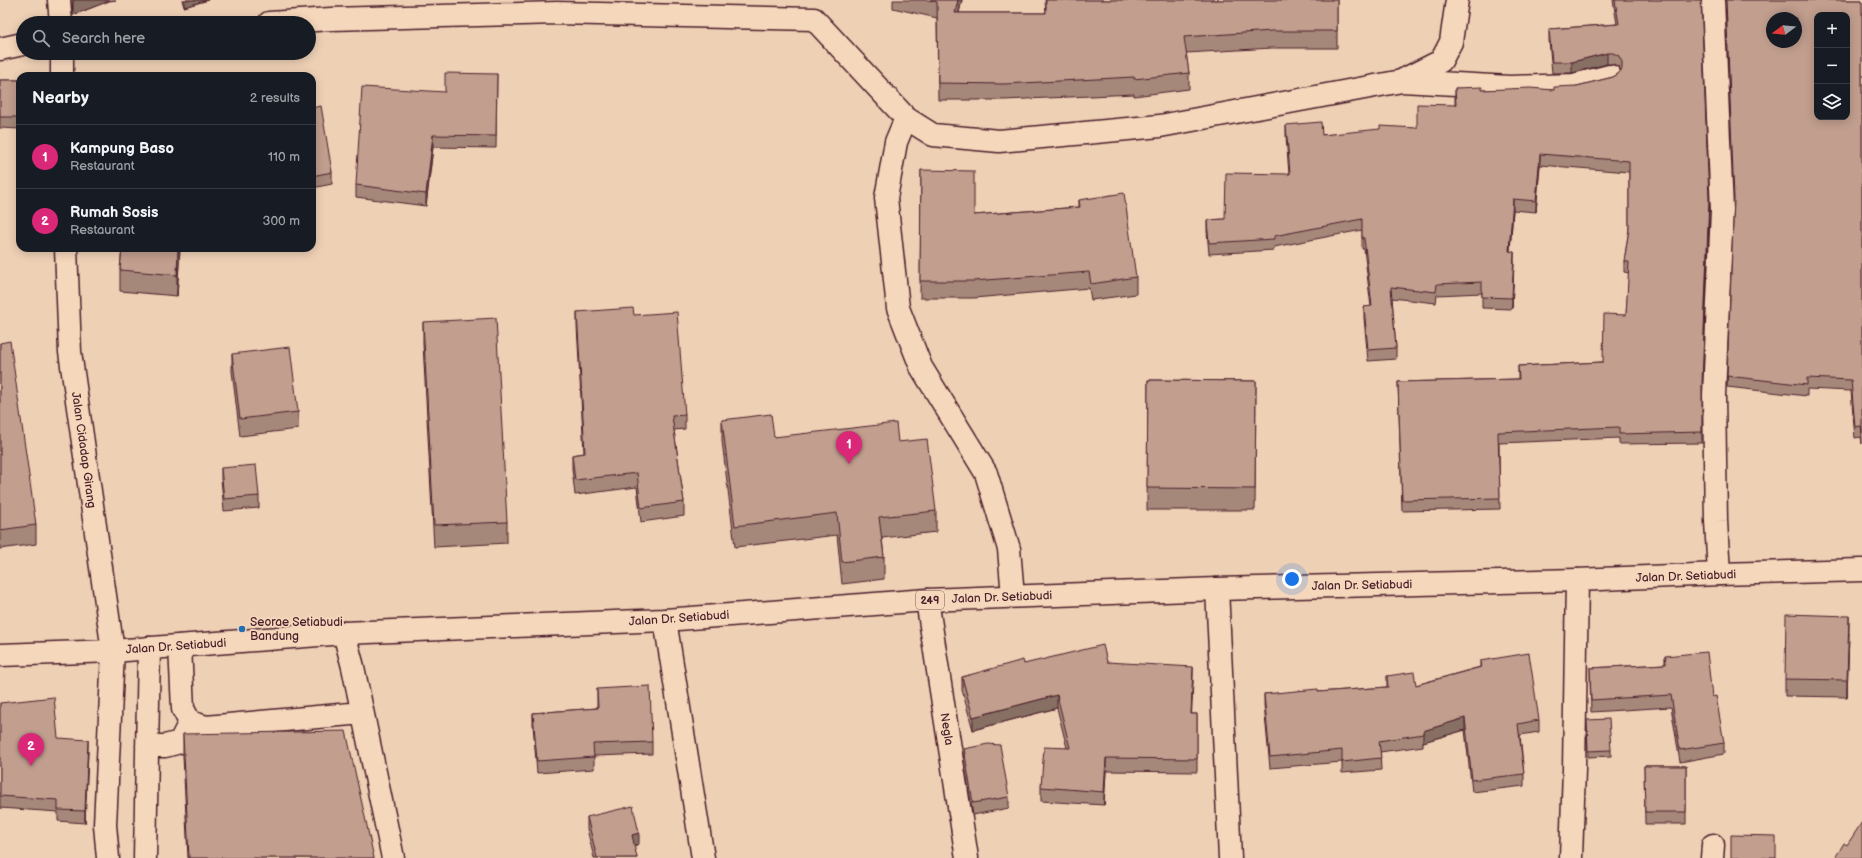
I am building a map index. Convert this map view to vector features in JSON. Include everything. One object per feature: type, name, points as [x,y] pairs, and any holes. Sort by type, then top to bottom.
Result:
[{"type":"street","points":[[60,0],[61,16]]},
{"type":"street","points":[[1402,81],[1442,61],[1451,42],[1457,0]]},
{"type":"street","points":[[1713,0],[1722,210],[1714,395],[1716,521],[1719,574]]},
{"type":"street","points":[[316,20],[557,13],[813,10],[906,118],[933,135],[999,141],[1160,126],[1402,81],[1510,87],[1574,85],[1610,76]]},
{"type":"street","points":[[0,48],[16,45]]},
{"type":"street","points":[[62,60],[62,72]]},
{"type":"street","points":[[906,118],[896,142],[886,198],[898,308],[921,366],[986,473],[1009,549],[1013,596]]},
{"type":"street","name":"Jalan Cidadap Girang","points":[[66,252],[70,352],[113,651],[105,825],[108,858]]},
{"type":"street","name":"Jalan Dr. Setiabudi","points":[[0,655],[113,651],[344,634],[665,620],[927,600],[1013,596],[1217,589],[1577,580],[1862,570]]},
{"type":"street","points":[[1570,858],[1574,769],[1577,580]]},
{"type":"street","points":[[1217,589],[1230,858]]},
{"type":"street","name":"Negla","points":[[927,600],[968,858]]},
{"type":"street","points":[[665,620],[703,858]]},
{"type":"street","points":[[344,634],[353,667],[393,858]]},
{"type":"street","points":[[180,646],[183,709],[190,722],[206,727],[362,713]]},
{"type":"street","points":[[145,858],[149,648]]},
{"type":"street","points":[[147,746],[165,746],[180,742],[190,722]]},
{"type":"building","points":[[930,0],[958,0],[955,13],[1046,13],[1046,0],[1337,0],[1337,31],[1272,31],[1184,37],[1189,73],[1134,79],[1134,77],[1004,84],[938,83],[937,2]]},
{"type":"building","points":[[1615,0],[1701,0],[1709,199],[1702,384],[1702,432],[1619,434],[1619,427],[1498,432],[1500,498],[1402,500],[1398,382],[1519,379],[1518,366],[1603,362],[1604,314],[1626,315],[1629,262],[1624,262],[1629,229],[1629,161],[1540,154],[1536,201],[1513,199],[1509,251],[1514,252],[1512,298],[1482,297],[1482,282],[1437,284],[1436,292],[1391,287],[1396,348],[1368,350],[1364,307],[1372,306],[1364,238],[1362,238],[1362,219],[1274,236],[1274,239],[1209,243],[1207,220],[1225,219],[1226,173],[1290,174],[1286,125],[1321,122],[1322,135],[1380,129],[1380,126],[1417,128],[1417,104],[1456,105],[1455,88],[1482,87],[1482,90],[1530,88],[1554,90],[1554,87],[1577,86],[1613,77],[1622,69],[1622,62],[1619,56],[1613,53],[1607,53],[1572,62],[1552,62],[1549,29],[1619,24]]},
{"type":"building","points":[[1726,0],[1862,0],[1862,433],[1861,426],[1855,427],[1851,380],[1807,378],[1807,385],[1727,376],[1734,199]]},
{"type":"building","points":[[445,73],[497,74],[496,136],[433,135],[426,194],[356,185],[362,87],[445,92]]},
{"type":"building","points":[[0,80],[16,80],[16,117],[0,117]]},
{"type":"building","points":[[321,106],[332,172],[316,175],[316,107]]},
{"type":"building","points":[[921,170],[974,171],[974,215],[1080,207],[1079,200],[1124,193],[1136,277],[1091,284],[1089,272],[974,281],[920,281]]},
{"type":"building","points":[[122,252],[178,252],[177,275],[120,270]]},
{"type":"building","points":[[633,308],[634,315],[677,312],[685,415],[672,416],[684,502],[641,508],[637,473],[575,480],[572,455],[585,453],[577,312]]},
{"type":"building","points":[[496,318],[507,522],[434,525],[423,322]]},
{"type":"building","points":[[10,341],[36,525],[0,530],[0,343]]},
{"type":"building","points":[[290,347],[298,412],[240,419],[232,354]]},
{"type":"building","points":[[1148,380],[1256,381],[1255,489],[1147,488]]},
{"type":"building","points":[[771,414],[774,437],[896,423],[898,442],[927,439],[936,511],[879,517],[884,557],[842,562],[837,513],[735,526],[722,420]]},
{"type":"building","points":[[256,465],[259,496],[224,499],[221,468]]},
{"type":"building","points":[[1786,614],[1849,616],[1847,680],[1785,679]]},
{"type":"building","points":[[1103,645],[1107,662],[1193,667],[1191,714],[1197,714],[1197,759],[1106,758],[1104,792],[1041,787],[1044,747],[1070,748],[1057,695],[973,717],[962,677],[1023,660],[1024,664]]},
{"type":"building","points":[[1707,652],[1712,697],[1716,696],[1724,743],[1680,750],[1671,695],[1591,700],[1590,668],[1666,664],[1665,656]]},
{"type":"building","points":[[1529,653],[1539,720],[1518,724],[1524,774],[1472,780],[1465,718],[1423,731],[1423,734],[1379,741],[1381,758],[1342,762],[1342,750],[1270,757],[1264,694],[1318,689],[1318,692],[1388,687],[1387,676],[1414,672],[1416,685],[1481,667],[1480,661]]},
{"type":"building","points":[[650,686],[652,742],[593,744],[594,757],[537,761],[533,713],[598,708],[597,689]]},
{"type":"building","points":[[54,697],[58,738],[88,740],[85,811],[58,810],[58,800],[0,796],[0,703]]},
{"type":"building","points":[[1609,719],[1611,750],[1588,751],[1587,720]]},
{"type":"building","points":[[346,731],[374,858],[189,858],[183,734]]},
{"type":"building","points":[[988,744],[1000,745],[1009,797],[973,803],[964,749]]},
{"type":"building","points":[[1644,766],[1686,766],[1686,812],[1645,812]]},
{"type":"building","points":[[633,806],[639,833],[632,835],[637,858],[597,858],[587,817]]},
{"type":"building","points":[[1862,822],[1862,858],[1835,858],[1844,843],[1847,845]]},
{"type":"building","points":[[1731,835],[1776,836],[1776,858],[1731,858]]},
{"type":"place","name":"Kampung Baso","points":[[849,464]]},
{"type":"place","name":"Seorae Setiabudi Bandung","points":[[242,629]]},
{"type":"place","name":"Rumah Sosis","points":[[31,766]]}]
